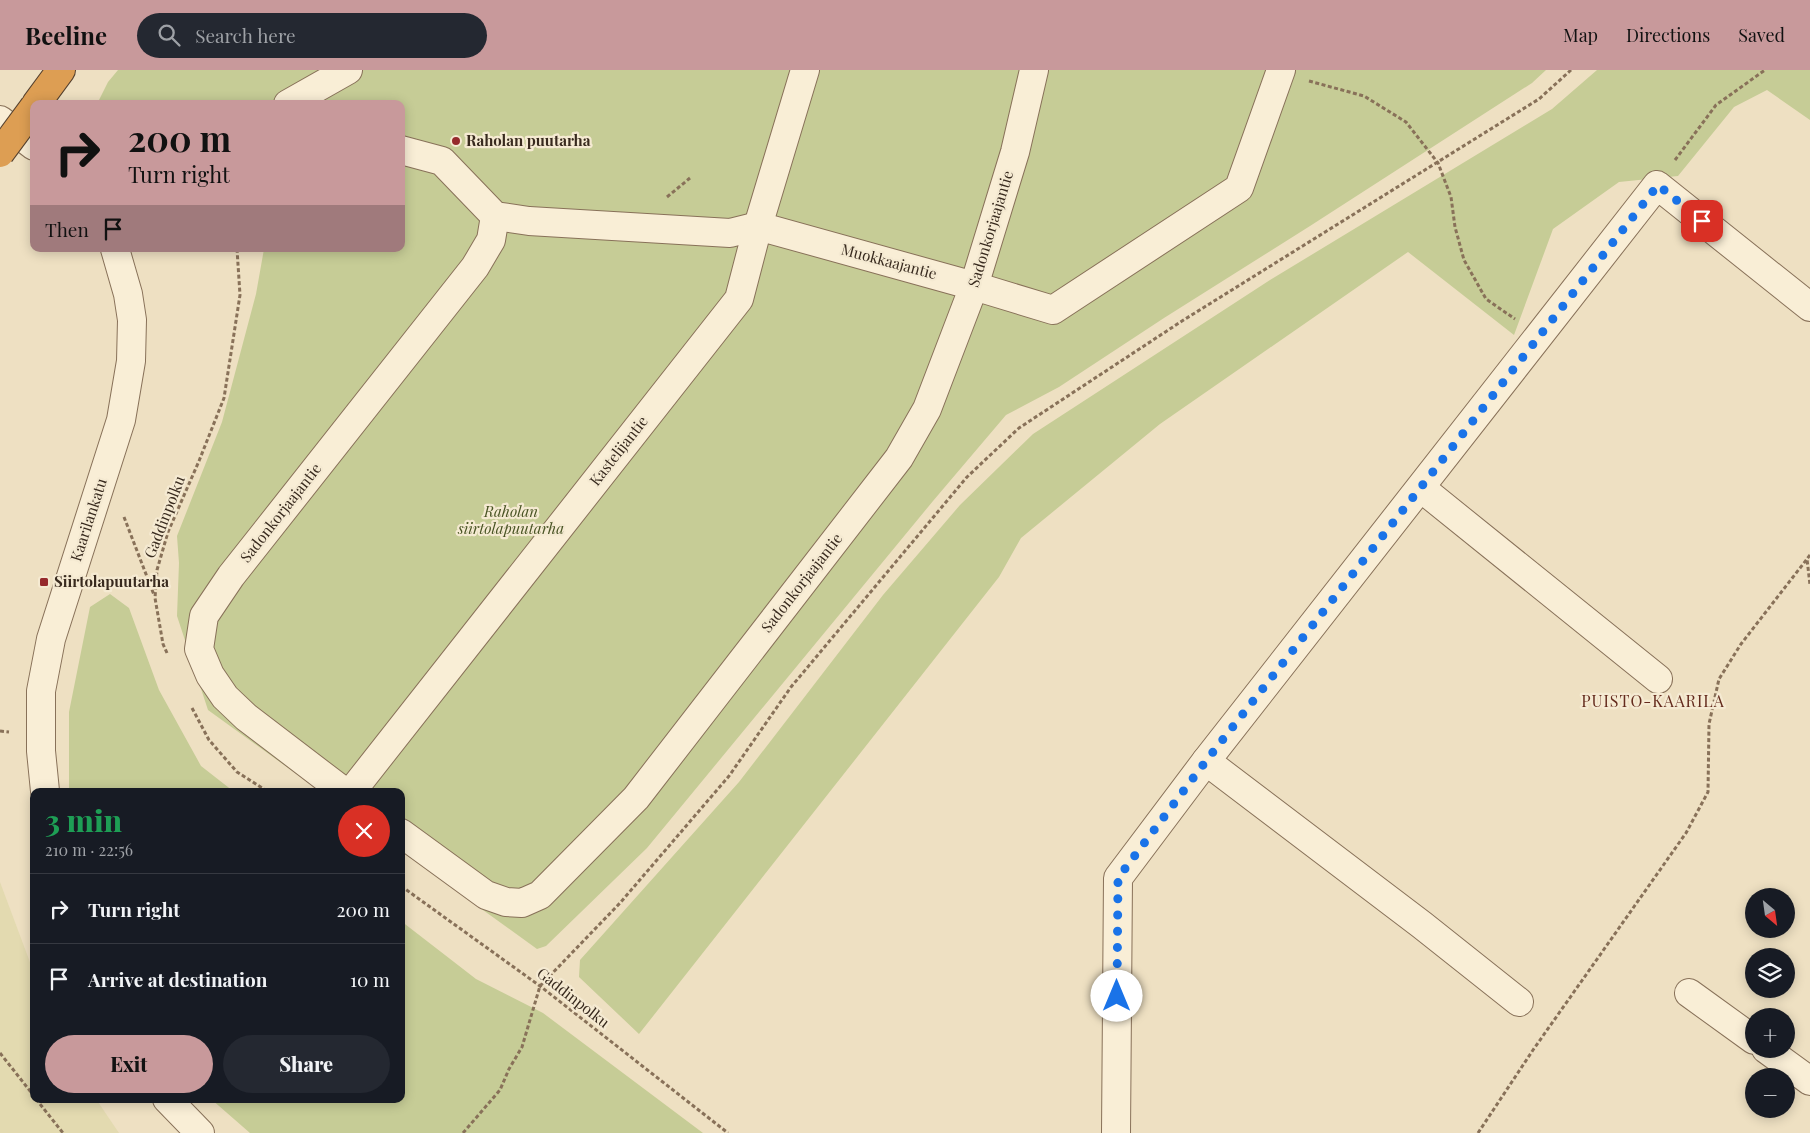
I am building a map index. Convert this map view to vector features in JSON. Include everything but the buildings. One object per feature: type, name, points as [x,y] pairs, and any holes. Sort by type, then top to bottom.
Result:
[{"type":"highway","points":[[39,100],[59,73]]},
{"type":"highway","points":[[0,153],[30,112]]},
{"type":"street","points":[[295,100],[348,70]]},
{"type":"street","name":"Kastelijantie","points":[[354,788],[739,299],[758,226],[805,70]]},
{"type":"street","name":"Sadonkorjaajantie","points":[[405,836],[486,895],[506,902],[522,903],[540,895],[636,798],[899,458],[927,409],[974,286],[1014,152],[1034,70]]},
{"type":"street","name":"Muokkaajantie","points":[[495,216],[529,221],[730,233],[758,226],[1053,310],[1239,188],[1276,71]]},
{"type":"street","points":[[0,120],[30,143]]},
{"type":"street","points":[[405,151],[442,161],[495,216]]},
{"type":"street","points":[[1116,1133],[1118,878],[1206,761],[1658,185],[1810,307]]},
{"type":"street","name":"Sadonkorjaajantie","points":[[339,788],[246,717],[224,697],[210,675],[200,649],[204,616],[238,569],[475,267],[491,240],[495,216]]},
{"type":"street","name":"Kaarilankatu","points":[[45,788],[41,751],[41,691],[51,639],[121,420],[131,361],[132,320],[128,294],[116,252]]},
{"type":"street","points":[[1421,488],[1658,679]]},
{"type":"street","points":[[1206,761],[1415,919],[1519,1002]]},
{"type":"street","points":[[1689,993],[1745,1033]]},
{"type":"street","points":[[1778,1058],[1810,1081]]},
{"type":"street","points":[[171,1103],[200,1133]]},
{"type":"path","points":[[463,1133],[500,1090],[509,1069],[522,1047],[540,986],[620,903],[728,776],[792,687],[968,477],[1019,428],[1182,321],[1539,99],[1571,70]]},
{"type":"path","points":[[1658,185],[1716,105],[1765,70]]},
{"type":"path","points":[[1276,71],[1364,96],[1406,122],[1438,163],[1451,197],[1455,227],[1464,260],[1486,299],[1540,336]]},
{"type":"path","name":"Gaddinpolku","points":[[169,659],[163,644],[155,598],[157,570],[168,532],[224,398],[240,295],[237,252]]},
{"type":"path","points":[[95,501],[120,509],[155,598]]},
{"type":"path","points":[[1478,1133],[1533,1050],[1686,833],[1708,792],[1709,724],[1719,679],[1741,644],[1810,554]]},
{"type":"path","points":[[1807,559],[1810,585]]},
{"type":"path","points":[[191,707],[209,740],[238,772],[263,788]]},
{"type":"path","name":"Gaddinpolku","points":[[405,889],[540,986],[728,1133]]},
{"type":"path","points":[[0,1053],[30,1091]]},
{"type":"path","points":[[40,1103],[63,1133]]},
{"type":"shaded area","points":[[0,882],[30,962],[30,1103],[99,1103],[119,1133],[0,1133]]},
{"type":"green space","name":"Raholan siirtolapuutarha","points":[[118,70],[1546,70],[1532,83],[1059,387],[1006,415],[647,848],[546,946],[537,949],[405,854],[405,788],[316,788],[208,710],[177,616],[179,563],[177,536],[222,422],[256,294],[263,252],[405,252],[405,100],[99,100],[108,82]]},
{"type":"green space","points":[[1597,70],[1810,70],[1810,120],[1767,90],[1734,107],[1678,176],[1619,182],[1553,229],[1514,335],[1408,252],[1160,424],[1021,538],[999,577],[639,1034],[579,977],[580,960],[739,782],[883,595],[960,505],[1033,434],[1270,280],[1552,109]]},
{"type":"green space","points":[[110,594],[129,608],[159,690],[201,766],[229,788],[69,788],[69,712],[90,607]]},
{"type":"green space","points":[[405,924],[476,979],[543,1013],[703,1133],[250,1133],[216,1103],[405,1103]]},
{"type":"place","name":"Raholan puutarha","points":[[456,141]]},
{"type":"place","name":"Siirtolapuutarha","points":[[44,582]]},
{"type":"district","name":"PUISTO-KAARILA","points":[[1653,701]]},
{"type":"route","points":[[1117,996],[1118,878],[1206,761],[1658,185],[1702,221]]}]
